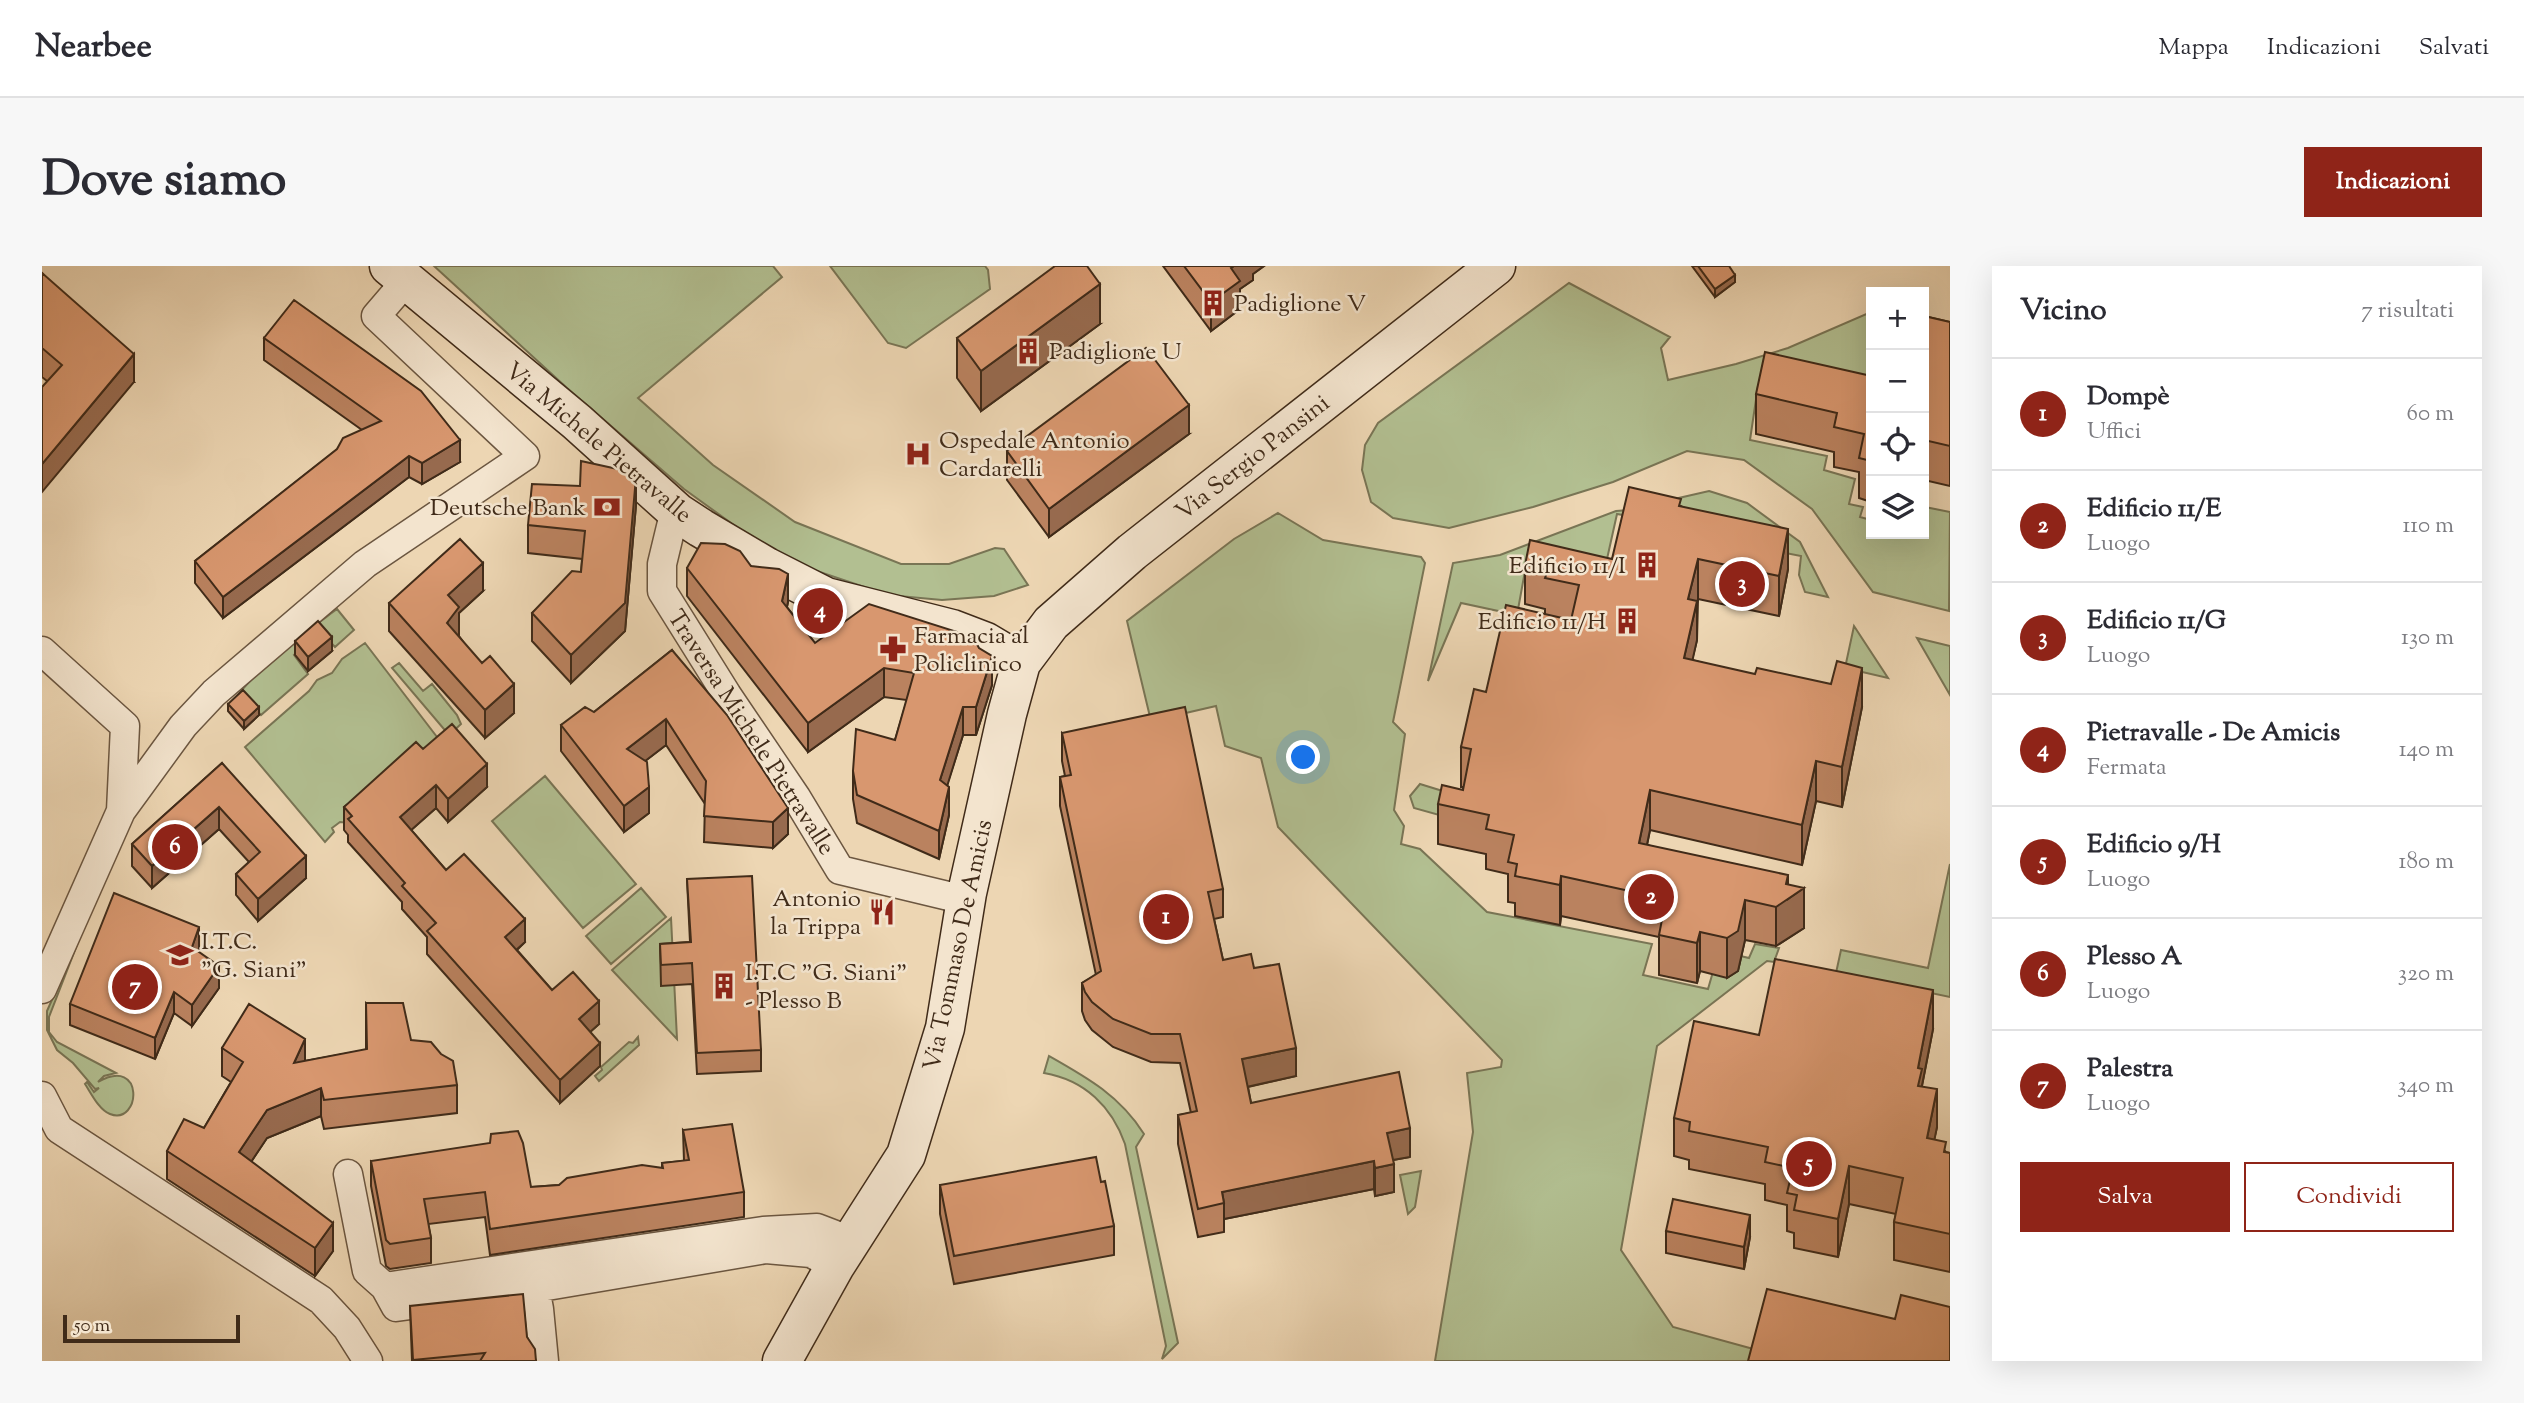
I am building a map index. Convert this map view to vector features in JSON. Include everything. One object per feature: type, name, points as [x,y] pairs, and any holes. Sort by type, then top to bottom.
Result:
[{"type":"main road","name":"Via Sergio Pansini","points":[[1021,663],[1051,622],[1132,552],[1496,266]]},
{"type":"main road","name":"Via Michele Pietravalle","points":[[397,274],[577,422],[676,512],[767,567],[826,597],[952,629],[986,642],[1021,663]]},
{"type":"main road","name":"Via Tommaso De Amicis","points":[[782,1361],[843,1253],[906,1155],[945,1028],[966,897],[1021,663]]},
{"type":"street","points":[[42,989],[121,811],[183,726],[214,693],[365,564],[525,456],[376,316],[397,274]]},
{"type":"street","name":"Traversa Michele Pietravalle","points":[[676,512],[666,566],[666,589],[844,864],[966,897]]},
{"type":"street","points":[[42,651],[125,726],[121,811]]},
{"type":"street","points":[[42,1096],[59,1129],[321,1300],[347,1328],[368,1361]]},
{"type":"street","points":[[348,1174],[367,1271],[385,1287],[396,1307],[535,1288],[766,1249],[843,1253]]},
{"type":"street","points":[[385,1287],[763,1231],[817,1228],[843,1253]]},
{"type":"street","points":[[535,1288],[544,1361]]},
{"type":"green space","points":[[434,266],[773,266],[782,277],[638,398],[713,465],[795,522],[901,564],[949,564],[995,548],[1004,549],[1028,585],[994,596],[942,600],[888,595],[796,564],[760,544],[684,489],[567,388]]},
{"type":"green space","points":[[830,266],[985,266],[990,289],[906,348],[888,343]]},
{"type":"green space","points":[[1569,283],[1670,337],[1661,348],[1668,380],[1788,348],[1866,314],[1866,387],[1860,407],[1758,386],[1750,440],[1827,456],[1824,470],[1855,479],[1849,504],[1863,507],[1860,517],[1866,519],[1866,539],[1929,539],[1929,508],[1950,512],[1949,611],[1873,592],[1812,509],[1744,460],[1687,451],[1613,482],[1533,507],[1449,528],[1393,518],[1371,502],[1362,470],[1365,445],[1378,423]]},
{"type":"green space","points":[[1709,491],[1747,503],[1800,542],[1828,597],[1805,592],[1799,575],[1801,556],[1744,545],[1676,511],[1670,500]]},
{"type":"green space","points":[[1643,509],[1645,519],[1617,514],[1601,586],[1525,571],[1517,615],[1461,603],[1428,681],[1453,563],[1500,555],[1616,511]]},
{"type":"green space","points":[[1278,513],[1323,540],[1421,557],[1425,563],[1393,722],[1405,734],[1394,810],[1404,826],[1401,844],[1420,849],[1487,912],[1652,944],[1643,975],[1708,989],[1719,951],[1749,958],[1755,944],[1779,948],[1774,962],[1767,961],[1657,1046],[1621,1250],[1673,1327],[1757,1350],[1754,1361],[1435,1361],[1473,1132],[1467,1073],[1501,1067],[1502,1060],[1278,827],[1261,758],[1225,746],[1216,706],[1151,721],[1127,621],[1234,539]]},
{"type":"green space","points":[[337,609],[354,630],[335,647],[321,632],[294,655],[308,674],[261,715],[243,696],[231,704],[267,664]]},
{"type":"green space","points":[[1854,626],[1888,678],[1845,668]]},
{"type":"green space","points":[[1917,638],[1950,646],[1950,695]]},
{"type":"green space","points":[[365,643],[437,737],[436,746],[349,823],[340,822],[332,828],[334,832],[325,842],[245,747],[309,691],[317,680],[332,673],[342,659]]},
{"type":"green space","points":[[399,663],[423,691],[432,684],[457,715],[461,724],[449,735],[392,668]]},
{"type":"green space","points":[[545,776],[636,884],[583,928],[492,821]]},
{"type":"green space","points":[[1420,784],[1462,797],[1439,815],[1414,808],[1410,796]]},
{"type":"green space","points":[[1950,864],[1950,997],[1836,973],[1841,950],[1928,968]]},
{"type":"green space","points":[[641,888],[666,917],[611,964],[586,936]]},
{"type":"green space","points":[[671,918],[677,1039],[612,970]]},
{"type":"green space","points":[[82,932],[49,1017],[49,1032],[57,1042],[116,1073],[104,1076],[98,1082],[113,1076],[124,1077],[131,1083],[132,1102],[128,1110],[120,1115],[110,1114],[99,1105],[85,1084],[87,1082],[94,1092],[99,1088],[95,1089],[73,1063],[57,1050],[47,1030],[47,1011]]},
{"type":"green space","points":[[638,1037],[639,1045],[599,1081],[595,1076],[602,1070],[601,1067]]},
{"type":"green space","points":[[1049,1056],[1114,1098],[1144,1134],[1136,1147],[1178,1343],[1162,1359],[1166,1346],[1125,1144],[1113,1118],[1095,1097],[1072,1082],[1044,1073]]},
{"type":"green space","points":[[1421,1171],[1415,1207],[1408,1214],[1400,1175]]},
{"type":"building","points":[[1055,266],[1087,266],[1100,284],[981,371],[957,338]]},
{"type":"building","points":[[1184,266],[1234,266],[1231,268],[1240,281],[1211,302]]},
{"type":"building","points":[[1698,266],[1729,266],[1735,275],[1715,289]]},
{"type":"building","points":[[42,273],[134,354],[42,464],[42,387],[62,365],[42,348]]},
{"type":"building","points":[[294,300],[421,391],[460,440],[422,463],[409,456],[223,597],[195,561],[337,449],[343,438],[381,421],[264,338]]},
{"type":"building","points":[[1929,317],[1950,322],[1950,446],[1929,441]]},
{"type":"building","points":[[1146,348],[1189,405],[1049,509],[1007,451]]},
{"type":"building","points":[[1765,352],[1866,375],[1866,460],[1859,458],[1864,434],[1834,427],[1837,413],[1756,394]]},
{"type":"building","points":[[581,461],[631,472],[636,477],[625,603],[571,655],[532,613],[572,571],[581,572],[585,531],[528,525],[532,484],[580,486]]},
{"type":"building","points":[[1629,487],[1681,499],[1679,506],[1788,529],[1779,576],[1698,559],[1688,599],[1697,601],[1684,658],[1755,674],[1757,668],[1831,684],[1837,661],[1862,668],[1842,767],[1816,761],[1802,825],[1650,790],[1639,843],[1788,875],[1786,884],[1804,888],[1776,907],[1745,900],[1738,931],[1727,938],[1700,932],[1697,943],[1659,935],[1666,899],[1561,876],[1560,885],[1515,876],[1517,864],[1508,862],[1514,835],[1486,829],[1489,815],[1438,804],[1442,785],[1463,790],[1471,749],[1461,747],[1474,689],[1486,692],[1506,605],[1571,620],[1579,585],[1545,578],[1548,570],[1525,565],[1530,540],[1612,559]]},
{"type":"building","points":[[460,539],[483,563],[448,595],[459,607],[447,623],[482,663],[490,656],[514,684],[485,710],[389,603]]},
{"type":"building","points":[[701,543],[725,544],[740,551],[751,566],[779,569],[788,574],[782,601],[815,643],[869,604],[973,637],[979,648],[992,656],[976,707],[963,707],[940,780],[949,787],[939,831],[857,795],[853,771],[856,729],[895,740],[914,673],[884,668],[808,723],[687,568]]},
{"type":"building","points":[[318,621],[332,637],[308,657],[295,641]]},
{"type":"building","points":[[672,650],[727,715],[788,808],[773,822],[704,816],[706,781],[666,719],[627,749],[647,762],[649,787],[624,806],[561,725],[585,707],[594,712]]},
{"type":"building","points":[[243,690],[259,707],[244,721],[228,704]]},
{"type":"building","points":[[1185,707],[1223,889],[1208,892],[1223,960],[1251,954],[1254,968],[1279,964],[1296,1048],[1242,1059],[1251,1103],[1399,1072],[1410,1128],[1387,1133],[1394,1164],[1375,1168],[1374,1161],[1222,1192],[1224,1203],[1198,1209],[1178,1115],[1197,1111],[1180,1034],[1151,1034],[1113,1019],[1092,1002],[1085,992],[1082,983],[1101,971],[1060,777],[1071,775],[1062,733]]},
{"type":"building","points":[[452,724],[487,764],[448,799],[436,785],[400,817],[446,870],[464,854],[525,919],[505,937],[552,990],[573,972],[599,1001],[579,1019],[600,1043],[560,1080],[427,931],[436,923],[402,886],[405,883],[348,819],[352,816],[344,807],[416,742],[423,749]]},
{"type":"building","points":[[222,763],[306,856],[258,899],[236,874],[260,852],[219,807],[152,866],[132,844]]},
{"type":"building","name":"I.T.C \"G. Siani\" - Plesso B","points":[[752,876],[761,1050],[697,1053],[692,963],[661,965],[660,944],[691,942],[687,879]]},
{"type":"building","points":[[114,893],[199,927],[192,947],[219,966],[192,1005],[174,992],[155,1038],[70,1004]]},
{"type":"building","points":[[1775,959],[1933,990],[1918,1068],[1922,1069],[1918,1086],[1937,1089],[1927,1138],[1946,1142],[1944,1152],[1950,1153],[1950,1234],[1894,1222],[1903,1178],[1849,1166],[1838,1219],[1794,1210],[1797,1195],[1787,1193],[1793,1168],[1765,1162],[1768,1147],[1689,1131],[1690,1122],[1674,1118],[1694,1021],[1759,1035]]},
{"type":"building","points":[[366,1003],[403,1003],[411,1040],[431,1042],[441,1054],[453,1061],[457,1085],[324,1100],[321,1088],[267,1110],[239,1152],[333,1223],[315,1248],[167,1151],[184,1119],[204,1128],[243,1062],[222,1048],[249,1004],[305,1039],[294,1063],[367,1049]]},
{"type":"building","points":[[732,1124],[744,1192],[490,1229],[485,1192],[424,1199],[431,1238],[390,1244],[386,1240],[371,1161],[490,1143],[491,1134],[518,1131],[523,1143],[531,1187],[559,1185],[567,1178],[642,1165],[663,1168],[662,1163],[689,1160],[683,1130]]},
{"type":"building","points":[[1096,1157],[1101,1182],[1105,1181],[1114,1226],[954,1256],[940,1185]]},
{"type":"building","points":[[1673,1199],[1750,1215],[1744,1247],[1666,1231]]},
{"type":"building","points":[[1767,1289],[1895,1319],[1901,1295],[1950,1307],[1950,1361],[1748,1361]]},
{"type":"building","points":[[523,1294],[527,1337],[535,1349],[536,1361],[480,1361],[485,1353],[413,1360],[410,1306]]},
{"type":"place","name":"Padiglione V","points":[[1213,303]]},
{"type":"place","name":"Padiglione U","points":[[1028,351]]},
{"type":"place","name":"Ospedale Antonio Cardarelli","points":[[918,454]]},
{"type":"place","name":"Deutsche Bank","points":[[607,507]]},
{"type":"place","name":"Edificio 11/I","points":[[1647,565]]},
{"type":"place","name":"Edificio 11/G","points":[[1742,584]]},
{"type":"place","name":"Pietravalle - De Amicis","points":[[820,611]]},
{"type":"place","name":"Edificio 11/H","points":[[1627,621]]},
{"type":"place","name":"Farmacia al Policlinico","points":[[893,649]]},
{"type":"place","name":"Plesso A","points":[[175,847]]},
{"type":"place","name":"Edificio 11/E","points":[[1651,897]]},
{"type":"place","name":"Antonio la Trippa","points":[[882,912]]},
{"type":"place","name":"Dompè","points":[[1166,917]]},
{"type":"place","name":"I.T.C. \"G. Siani\"","points":[[180,955]]},
{"type":"place","name":"I.T.C \"G. Siani\" - Plesso B","points":[[724,986]]},
{"type":"place","name":"Palestra","points":[[135,987]]},
{"type":"place","name":"Edificio 9/H","points":[[1809,1164]]}]
